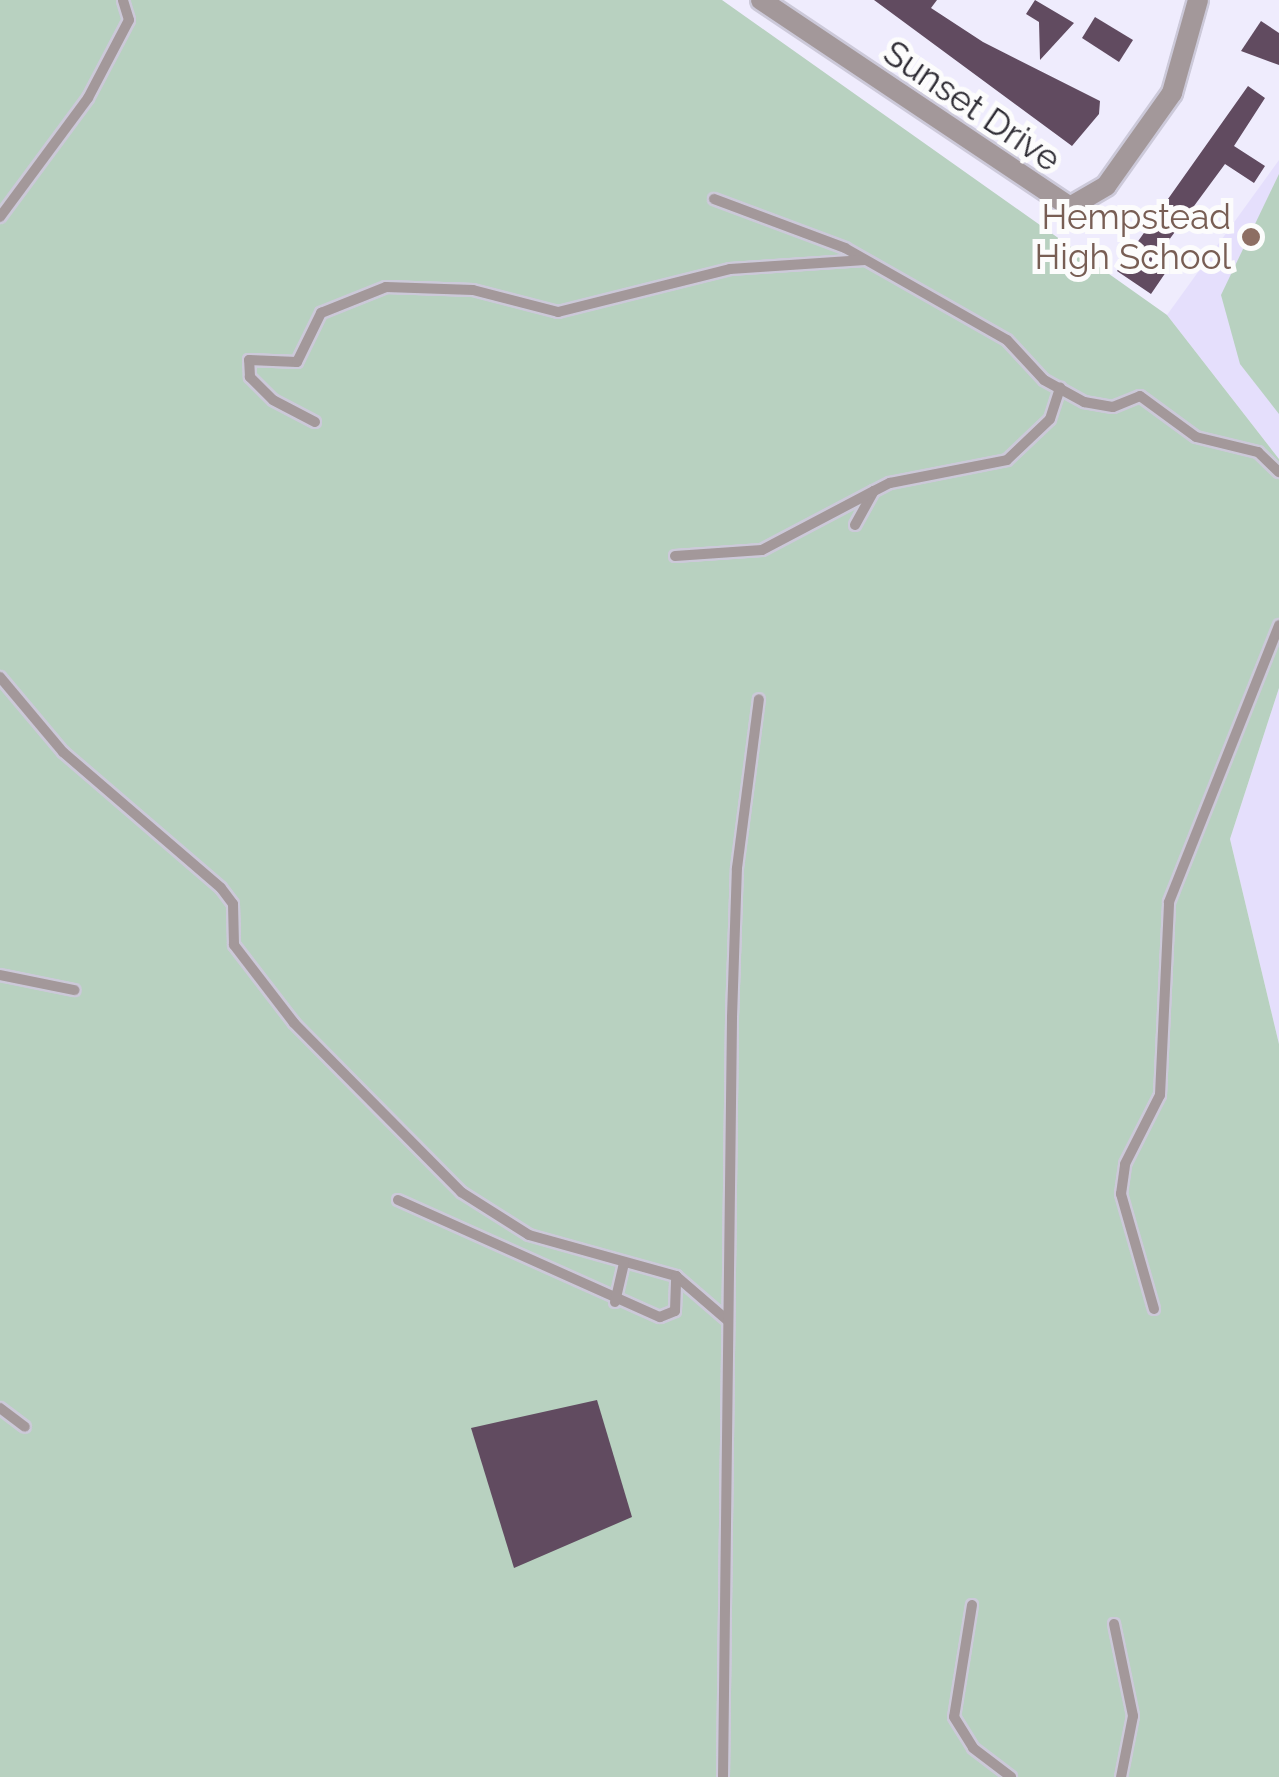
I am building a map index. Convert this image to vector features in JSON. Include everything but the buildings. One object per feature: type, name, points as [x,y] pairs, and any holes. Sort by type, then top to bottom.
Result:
[{"type":"street","name":"Sunset Drive","points":[[760,0],[1060,205],[1106,186],[1138,144],[1182,70],[1198,0]]},
{"type":"lane","points":[[0,217],[88,98],[128,20],[123,0]]},
{"type":"lane","points":[[714,199],[865,260],[1007,340],[1060,388],[1113,407],[1140,396],[1196,437],[1258,452],[1279,472]]},
{"type":"lane","points":[[315,422],[273,400],[250,378],[249,360],[297,362],[321,313],[386,288],[474,290],[558,312],[768,262],[865,260]]},
{"type":"lane","points":[[675,556],[762,550],[874,492],[1007,460],[1050,418],[1060,388]]},
{"type":"lane","points":[[855,525],[874,492]]},
{"type":"lane","points":[[1154,1309],[1122,1178],[1160,1095],[1168,902],[1279,625]]},
{"type":"lane","points":[[0,677],[63,752],[221,888],[233,904],[234,946],[294,1023],[461,1192],[529,1234],[676,1276],[727,1320]]},
{"type":"lane","points":[[723,1777],[727,1320],[737,868],[759,699]]},
{"type":"lane","points":[[0,975],[74,990]]},
{"type":"lane","points":[[398,1200],[616,1302],[672,1319],[676,1276]]},
{"type":"lane","points":[[616,1302],[624,1263]]},
{"type":"lane","points":[[0,1408],[25,1427]]},
{"type":"lane","points":[[972,1605],[954,1717],[973,1748],[1010,1777]]},
{"type":"lane","points":[[1114,1624],[1134,1716],[1121,1777]]},
{"type":"shaded area","name":"Hempstead High School","points":[[1279,160],[1279,459],[1167,315]]},
{"type":"shaded area","points":[[1279,688],[1279,1044],[1230,839]]},
{"type":"green space","points":[[0,0],[722,0],[1167,315],[1279,459],[1279,688],[1230,839],[1279,1044],[1279,1777],[0,1777]]},
{"type":"green space","points":[[1279,174],[1279,414],[1240,364],[1221,295]]},
{"type":"place","name":"Hempstead High School","points":[[1251,237]]}]
